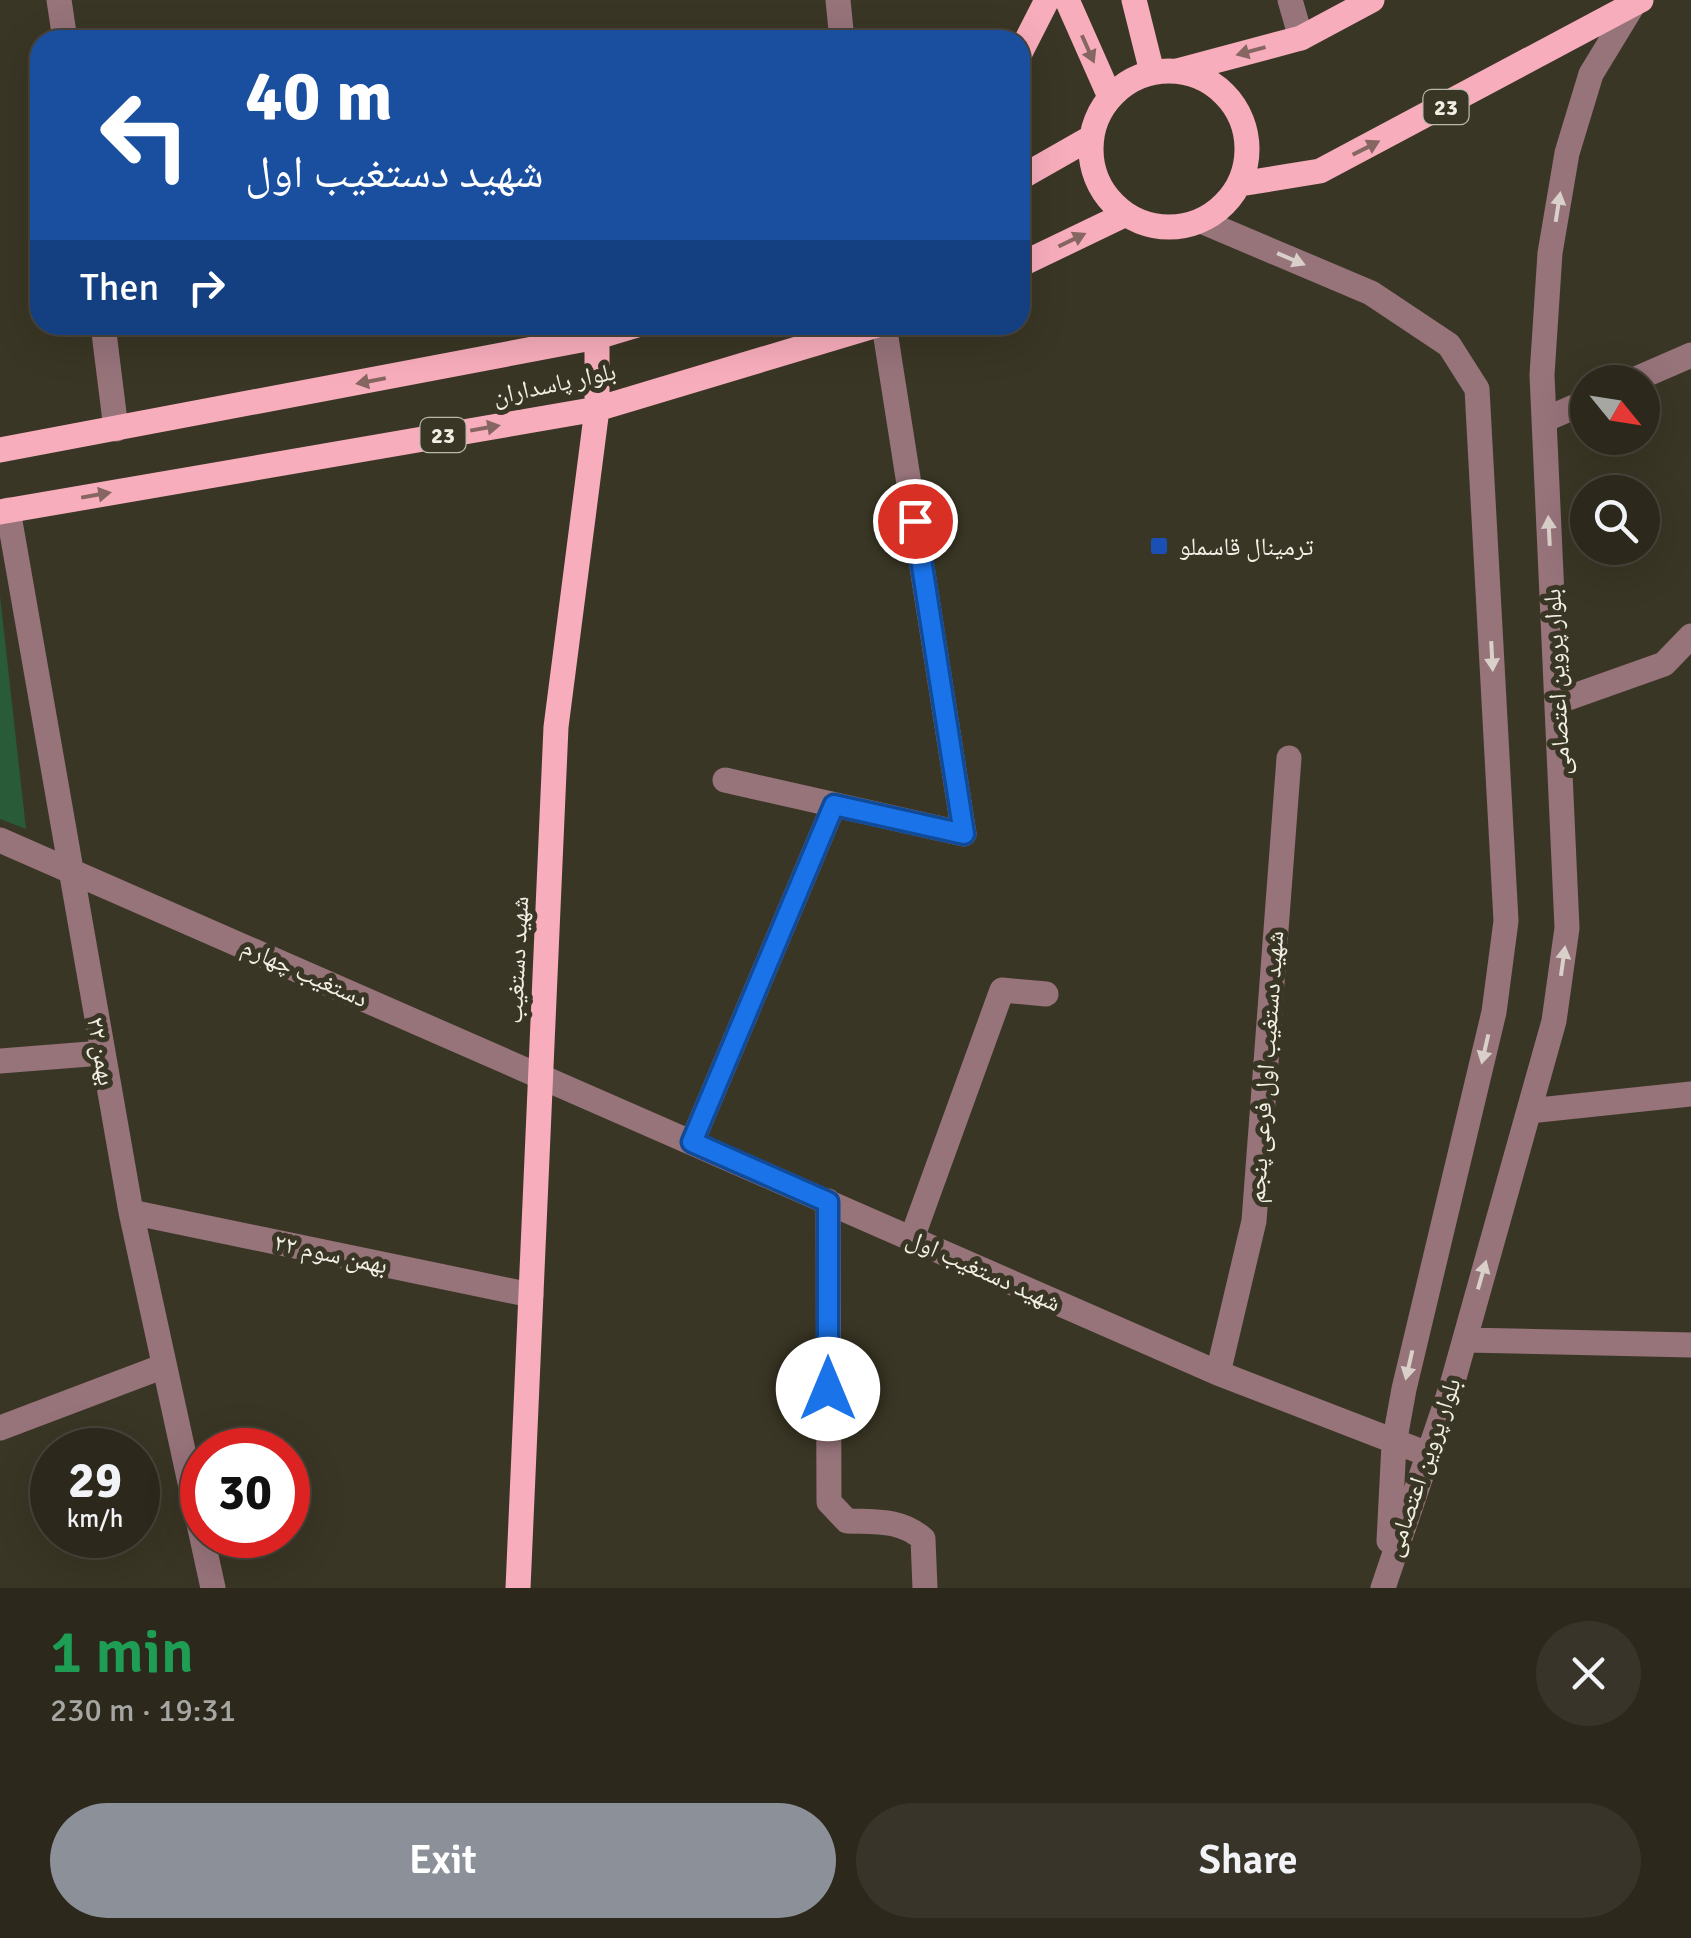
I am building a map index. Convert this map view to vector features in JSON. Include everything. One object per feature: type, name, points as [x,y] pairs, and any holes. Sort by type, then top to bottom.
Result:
[{"type":"main road","points":[[1030,33],[1047,0]]},
{"type":"main road","points":[[1067,0],[1110,97]]},
{"type":"main road","points":[[1134,0],[1165,71],[1222,90],[1237,110],[1246,133],[1247,158],[1240,184],[1224,206],[1202,221],[1175,228],[1149,226],[1124,214],[1105,196],[1094,172],[1092,137],[1097,118],[1110,97],[1165,71],[1301,38],[1372,0]]},
{"type":"main road","name":"23","points":[[1240,184],[1320,171],[1637,2]]},
{"type":"main road","points":[[1030,172],[1092,137]]},
{"type":"main road","points":[[1030,256],[1124,214]]},
{"type":"main road","name":"بلوار پاسداران","points":[[0,450],[606,335]]},
{"type":"main road","name":"بلوار پاسداران","points":[[4,511],[597,409],[847,335]]},
{"type":"main road","name":"شهید دستغیب","points":[[518,1588],[556,727],[597,409],[597,338]]},
{"type":"street","points":[[59,0],[64,30]]},
{"type":"street","points":[[838,0],[841,30]]},
{"type":"street","points":[[1290,0],[1301,38]]},
{"type":"street","name":"بلوار پروین اعتصامی","points":[[1386,1578],[1430,1455],[1554,1020],[1567,928],[1542,375],[1550,252],[1567,153],[1591,74],[1637,2]]},
{"type":"street","name":"بلوار پروین اعتصامی","points":[[1202,221],[1371,293],[1448,345],[1477,389],[1506,922],[1494,1012],[1404,1389],[1394,1444],[1386,1578]]},
{"type":"street","points":[[103,335],[116,429]]},
{"type":"street","points":[[725,780],[964,834],[883,335]]},
{"type":"street","points":[[1660,368],[1691,355]]},
{"type":"street","points":[[1544,420],[1570,409]]},
{"type":"street","name":"۲۲ بهمن","points":[[4,511],[131,1212],[212,1588]]},
{"type":"street","points":[[1557,702],[1664,664],[1691,636]]},
{"type":"street","name":"شهید دستغیب اول فرعی پنجم","points":[[1218,1372],[1254,1221],[1289,758]]},
{"type":"street","points":[[692,1142],[834,805]]},
{"type":"street","name":"دستغیب چهارم","points":[[0,840],[540,1076]]},
{"type":"street","points":[[912,1238],[1002,990],[1046,994]]},
{"type":"street","points":[[0,1061],[102,1054]]},
{"type":"street","name":"شهید دستغیب اول","points":[[540,1076],[1218,1372],[1430,1455]]},
{"type":"street","points":[[1528,1112],[1691,1094]]},
{"type":"street","points":[[828,1202],[829,1502],[847,1521],[896,1523],[911,1528],[922,1539],[925,1588]]},
{"type":"street","name":"۲۲ بهمن سوم","points":[[131,1212],[532,1295]]},
{"type":"street","points":[[1464,1340],[1691,1346]]},
{"type":"street","points":[[0,1428],[164,1366]]},
{"type":"green space","points":[[0,596],[26,829],[0,819]]},
{"type":"place","name":"ترمینال قاسملو","points":[[1159,546]]},
{"type":"route","points":[[828,1389],[828,1202],[692,1142],[834,805],[964,834],[915,521]]}]
